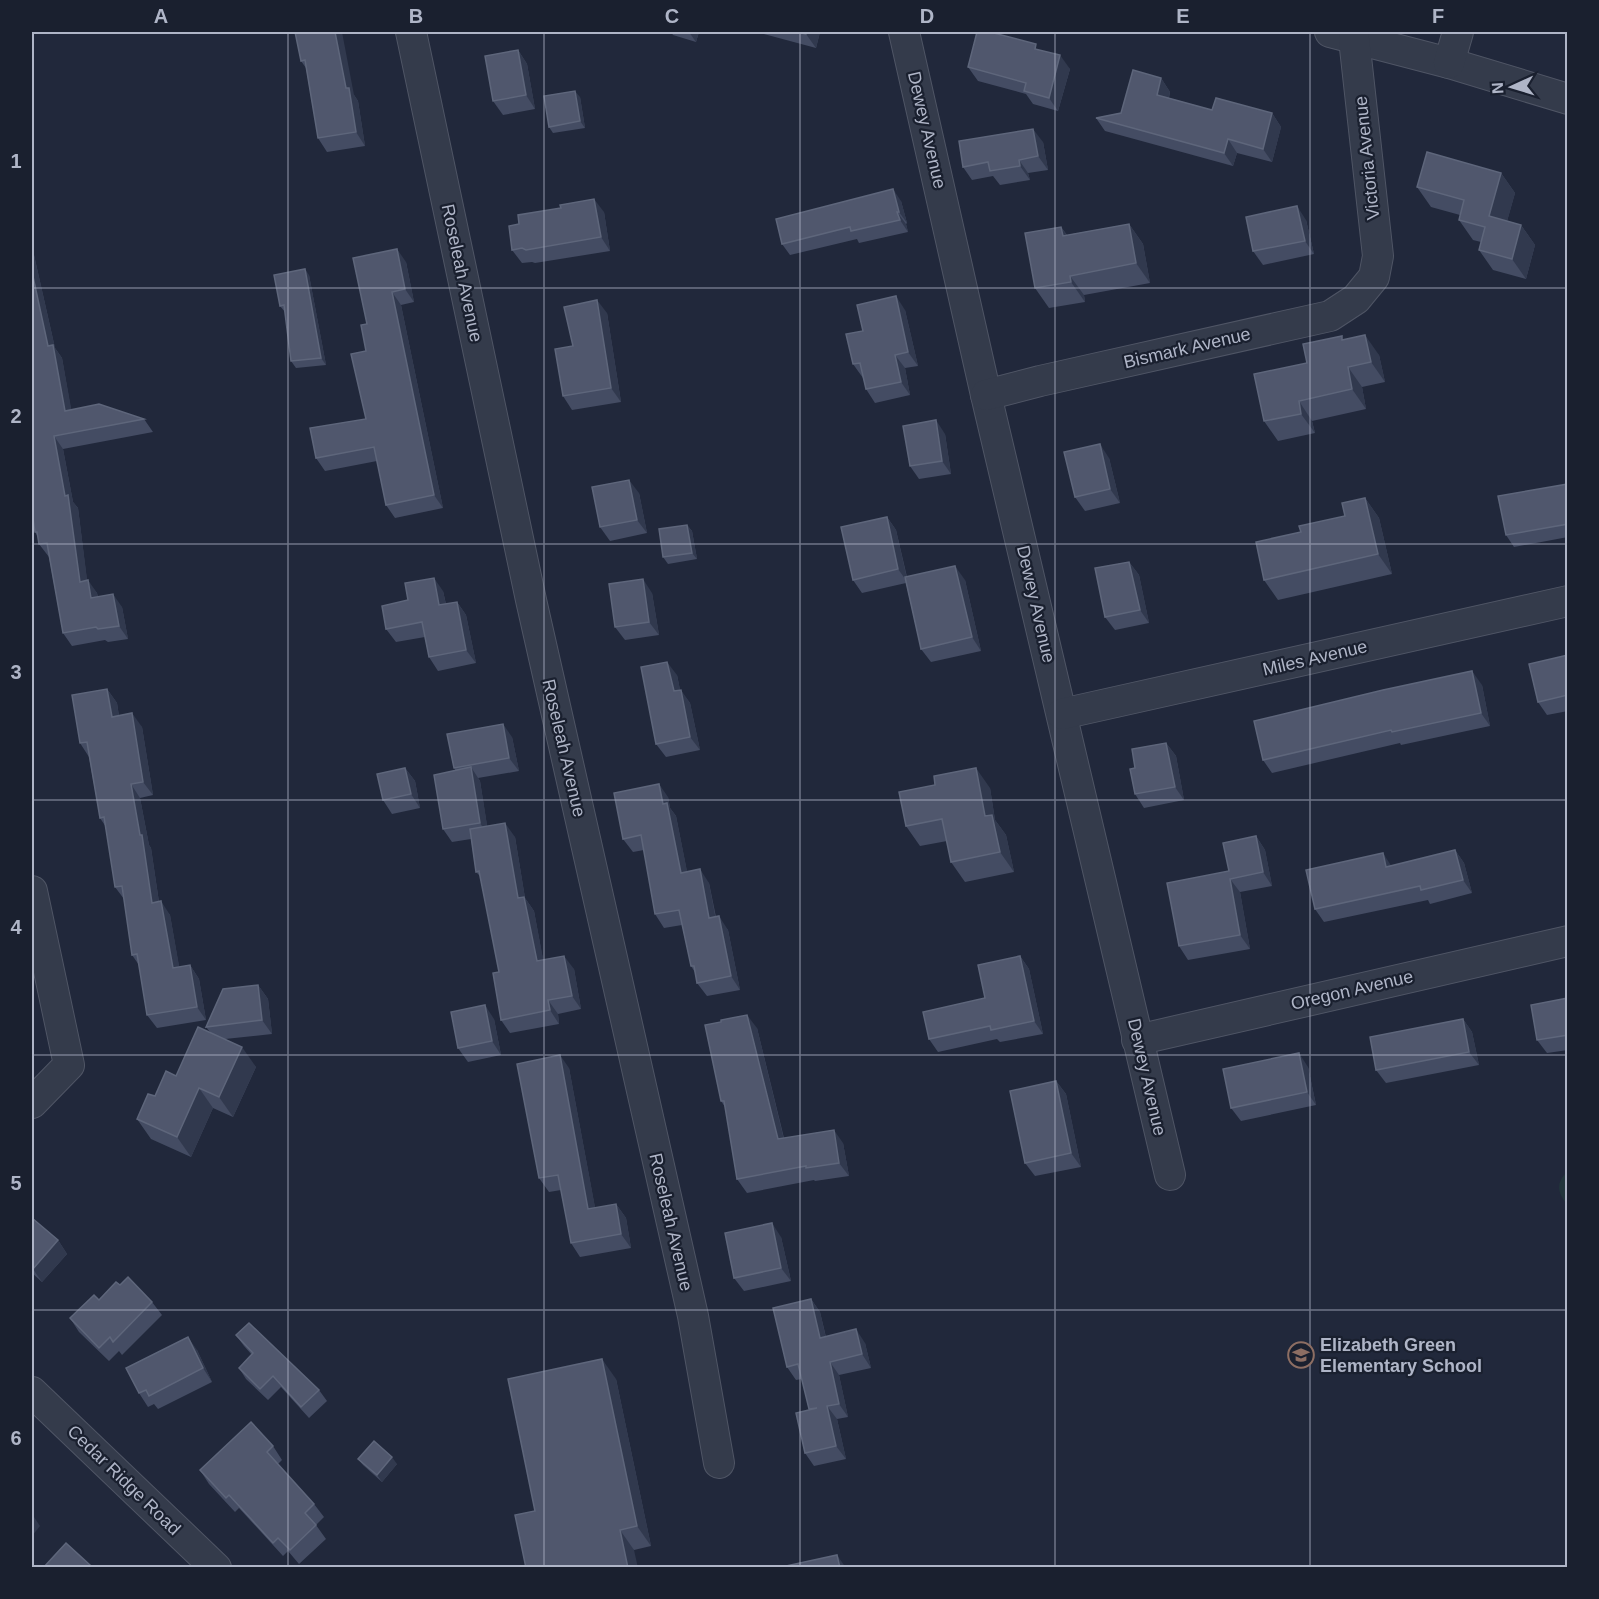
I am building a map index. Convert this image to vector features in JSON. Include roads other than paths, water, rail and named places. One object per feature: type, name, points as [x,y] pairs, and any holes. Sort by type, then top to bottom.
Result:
[{"type":"street","name":"Roseleah Avenue","points":[[411,32],[531,600],[693,1316],[719,1463]]},
{"type":"street","name":"Dewey Avenue","points":[[904,32],[986,395],[1170,1175]]},
{"type":"street","points":[[1449,63],[1458,32]]},
{"type":"street","points":[[1342,35],[1449,63],[1568,99]]},
{"type":"street","name":"Victoria Avenue","points":[[1342,35],[1378,256],[1374,277]]},
{"type":"street","name":"Bismark Avenue","points":[[986,395],[1330,316],[1356,299],[1374,277]]},
{"type":"street","name":"Miles Avenue","points":[[1062,714],[1568,602]]},
{"type":"street","points":[[32,891],[69,1065],[32,1104]]},
{"type":"street","name":"Oregon Avenue","points":[[1137,1040],[1568,941]]},
{"type":"street","name":"Cedar Ridge Road","points":[[32,1392],[216,1568]]},
{"type":"place","name":"Elizabeth Green Elementary School","points":[[1301,1355]]}]
